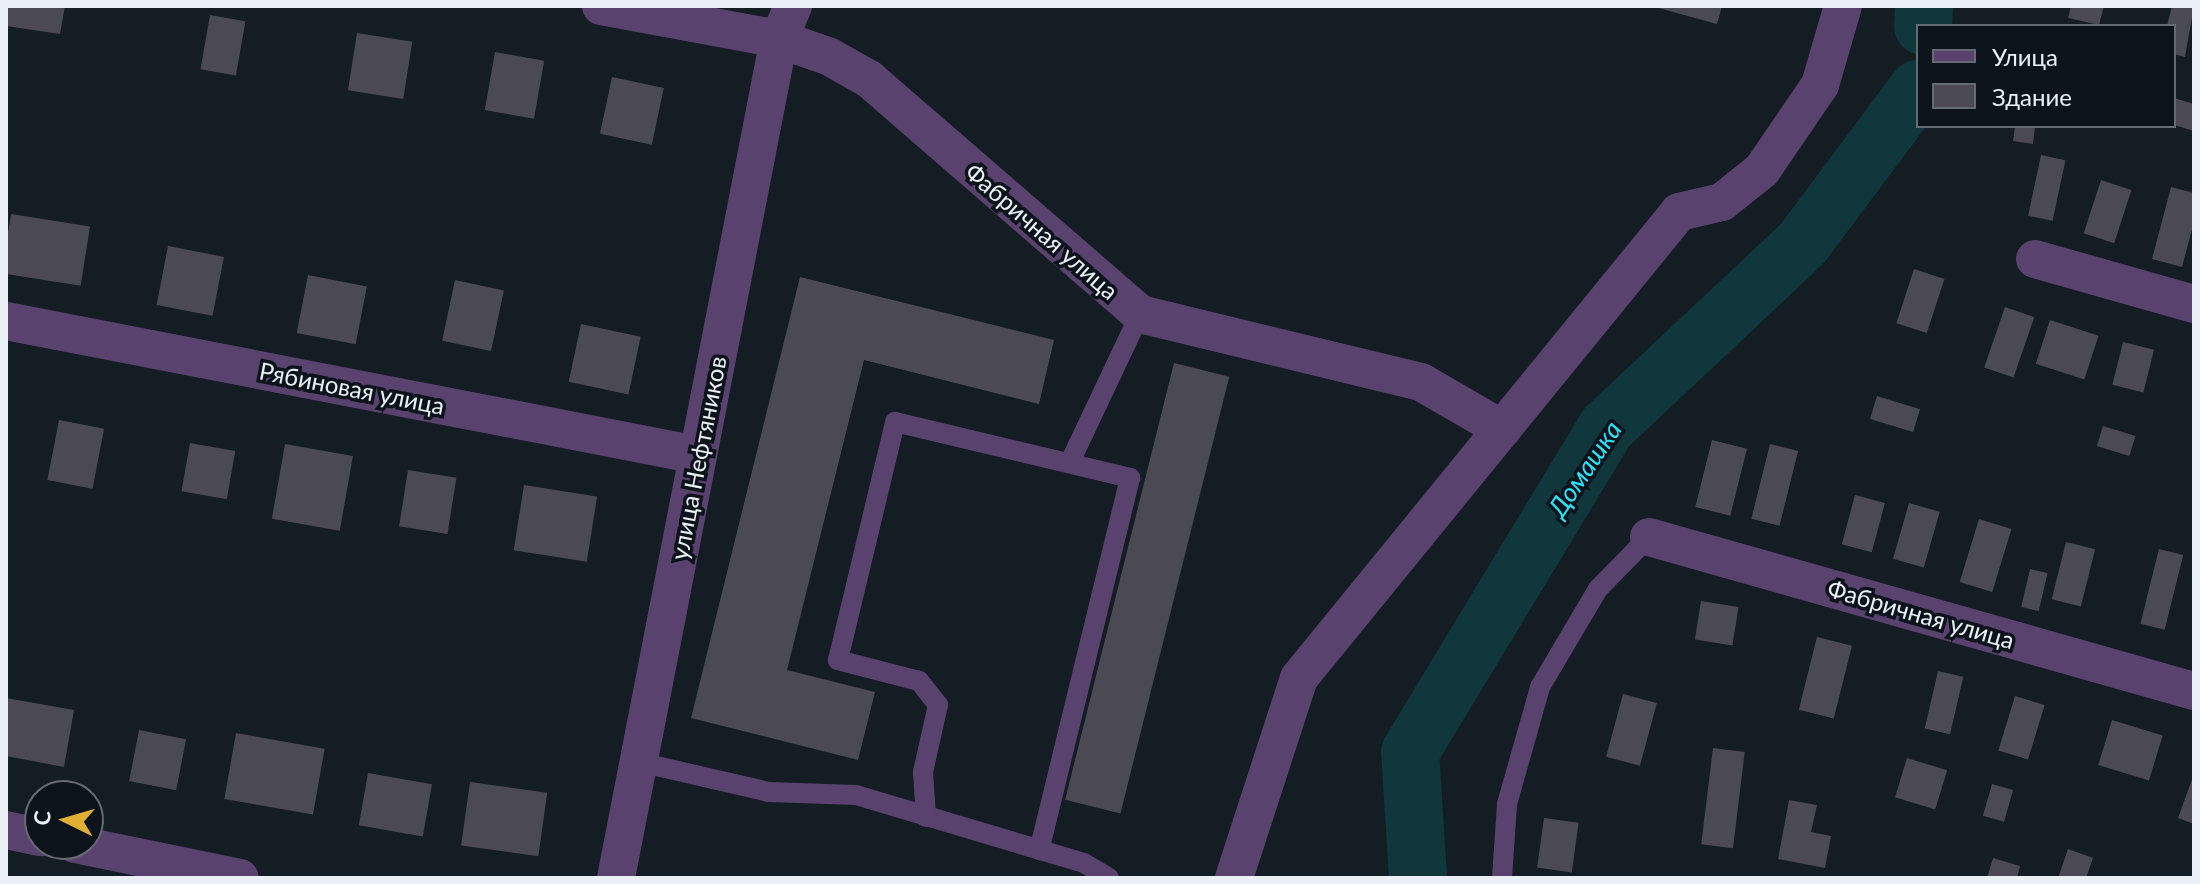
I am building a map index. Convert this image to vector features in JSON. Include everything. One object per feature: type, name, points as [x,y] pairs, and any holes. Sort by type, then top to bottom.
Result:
[{"type":"street","name":"Фабричная улица","points":[[601,6],[786,22],[869,79],[1140,314],[1421,382],[1502,429]]},
{"type":"street","points":[[1234,878],[1299,678],[1679,212],[1722,202],[1762,170],[1820,85],[1843,6]]},
{"type":"street","name":"улица Нефтяников","points":[[616,878],[786,22]]},
{"type":"street","points":[[2035,259],[2194,304]]},
{"type":"street","name":"Рябиновая улица","points":[[6,321],[698,455]]},
{"type":"street","name":"Фабричная улица","points":[[1649,537],[2194,691]]},
{"type":"street","points":[[104,850],[240,878]]},
{"type":"lane","points":[[1070,462],[1140,314]]},
{"type":"lane","points":[[926,817],[923,772],[938,705],[919,681],[838,660],[895,422],[1130,478],[1039,850]]},
{"type":"lane","points":[[1502,878],[1507,804],[1540,687],[1598,589],[1649,537]]},
{"type":"lane","points":[[639,762],[769,792],[856,795],[1084,863],[1109,878]]},
{"type":"building","points":[[6,6],[65,6],[60,34],[6,26]]},
{"type":"building","points":[[1651,6],[1722,6],[1717,24]]},
{"type":"building","points":[[2071,6],[2104,6],[2099,24],[2068,18]]},
{"type":"building","points":[[2172,6],[2194,6],[2185,57],[2176,55],[2176,24],[2168,24]]},
{"type":"building","points":[[210,15],[245,21],[236,75],[200,69]]},
{"type":"building","points":[[357,33],[412,42],[403,99],[348,90]]},
{"type":"building","points":[[495,52],[544,61],[534,119],[485,110]]},
{"type":"building","points":[[612,77],[664,88],[652,145],[600,134]]},
{"type":"building","points":[[2176,99],[2194,104],[2194,131],[2176,126]]},
{"type":"building","points":[[2015,128],[2035,128],[2033,144],[2013,141]]},
{"type":"building","points":[[2041,155],[2065,160],[2053,221],[2028,216]]},
{"type":"building","points":[[2101,180],[2131,190],[2114,243],[2084,233]]},
{"type":"building","points":[[2171,187],[2194,193],[2194,222],[2182,267],[2152,259]]},
{"type":"building","points":[[11,214],[90,227],[81,286],[6,274]]},
{"type":"building","points":[[168,246],[224,257],[213,316],[157,305]]},
{"type":"building","points":[[1914,269],[1944,279],[1927,333],[1896,323]]},
{"type":"building","points":[[308,275],[367,286],[356,344],[297,333]]},
{"type":"building","points":[[800,277],[1054,340],[1039,404],[864,360],[787,670],[875,692],[858,760],[691,718]]},
{"type":"building","points":[[455,280],[504,290],[491,351],[442,341]]},
{"type":"building","points":[[2005,307],[2034,317],[2013,378],[1984,368]]},
{"type":"building","points":[[2050,320],[2099,336],[2084,380],[2036,364]]},
{"type":"building","points":[[581,324],[641,337],[628,394],[569,382]]},
{"type":"building","points":[[2123,342],[2154,350],[2143,392],[2112,385]]},
{"type":"building","points":[[1174,363],[1229,377],[1120,813],[1065,800]]},
{"type":"building","points":[[1877,396],[1920,409],[1913,432],[1870,419]]},
{"type":"building","points":[[59,420],[104,429],[93,489],[47,480]]},
{"type":"building","points":[[2103,426],[2136,436],[2129,456],[2097,446]]},
{"type":"building","points":[[1712,440],[1747,449],[1730,516],[1695,507]]},
{"type":"building","points":[[190,443],[235,451],[227,499],[181,491]]},
{"type":"building","points":[[285,444],[353,456],[340,531],[272,519]]},
{"type":"building","points":[[1770,444],[1798,451],[1780,526],[1751,519]]},
{"type":"building","points":[[408,470],[456,478],[447,534],[399,526]]},
{"type":"building","points":[[524,485],[597,497],[587,562],[514,550]]},
{"type":"building","points":[[1855,495],[1885,503],[1872,552],[1842,544]]},
{"type":"building","points":[[1909,503],[1940,512],[1924,568],[1893,559]]},
{"type":"building","points":[[1979,519],[2012,529],[1992,592],[1960,582]]},
{"type":"building","points":[[2066,542],[2095,549],[2081,607],[2052,599]]},
{"type":"building","points":[[2159,549],[2183,555],[2165,630],[2140,624]]},
{"type":"building","points":[[2030,569],[2048,573],[2039,611],[2021,607]]},
{"type":"building","points":[[1701,601],[1739,607],[1732,645],[1695,640]]},
{"type":"building","points":[[1817,637],[1852,646],[1834,718],[1799,710]]},
{"type":"building","points":[[1938,671],[1963,677],[1950,734],[1925,728]]},
{"type":"building","points":[[1623,694],[1657,703],[1640,766],[1606,757]]},
{"type":"building","points":[[2015,696],[2045,705],[2028,760],[1998,751]]},
{"type":"building","points":[[6,698],[74,710],[64,767],[6,756]]},
{"type":"building","points":[[2112,720],[2163,735],[2149,780],[2098,765]]},
{"type":"building","points":[[139,730],[186,739],[176,790],[129,781]]},
{"type":"building","points":[[236,733],[325,749],[313,815],[224,799]]},
{"type":"building","points":[[1713,748],[1745,752],[1733,848],[1701,844]]},
{"type":"building","points":[[1907,758],[1947,770],[1935,809],[1895,797]]},
{"type":"building","points":[[368,773],[432,784],[423,836],[359,825]]},
{"type":"building","points":[[2194,774],[2194,824],[2178,818]]},
{"type":"building","points":[[470,782],[547,793],[538,856],[461,845]]},
{"type":"building","points":[[1992,784],[2013,790],[2004,822],[1983,816]]},
{"type":"building","points":[[1789,800],[1817,805],[1811,832],[1831,836],[1825,868],[1778,859]]},
{"type":"building","points":[[1544,818],[1579,823],[1572,872],[1537,868]]},
{"type":"building","points":[[2068,849],[2093,858],[2086,878],[2058,878]]},
{"type":"building","points":[[1993,858],[2020,866],[2017,878],[1987,878]]},
{"type":"waterway","name":"Домашка","points":[[1923,24],[1924,6]]},
{"type":"waterway","name":"Домашка","points":[[1418,878],[1410,752],[1606,428],[1802,244],[1916,92]]}]
